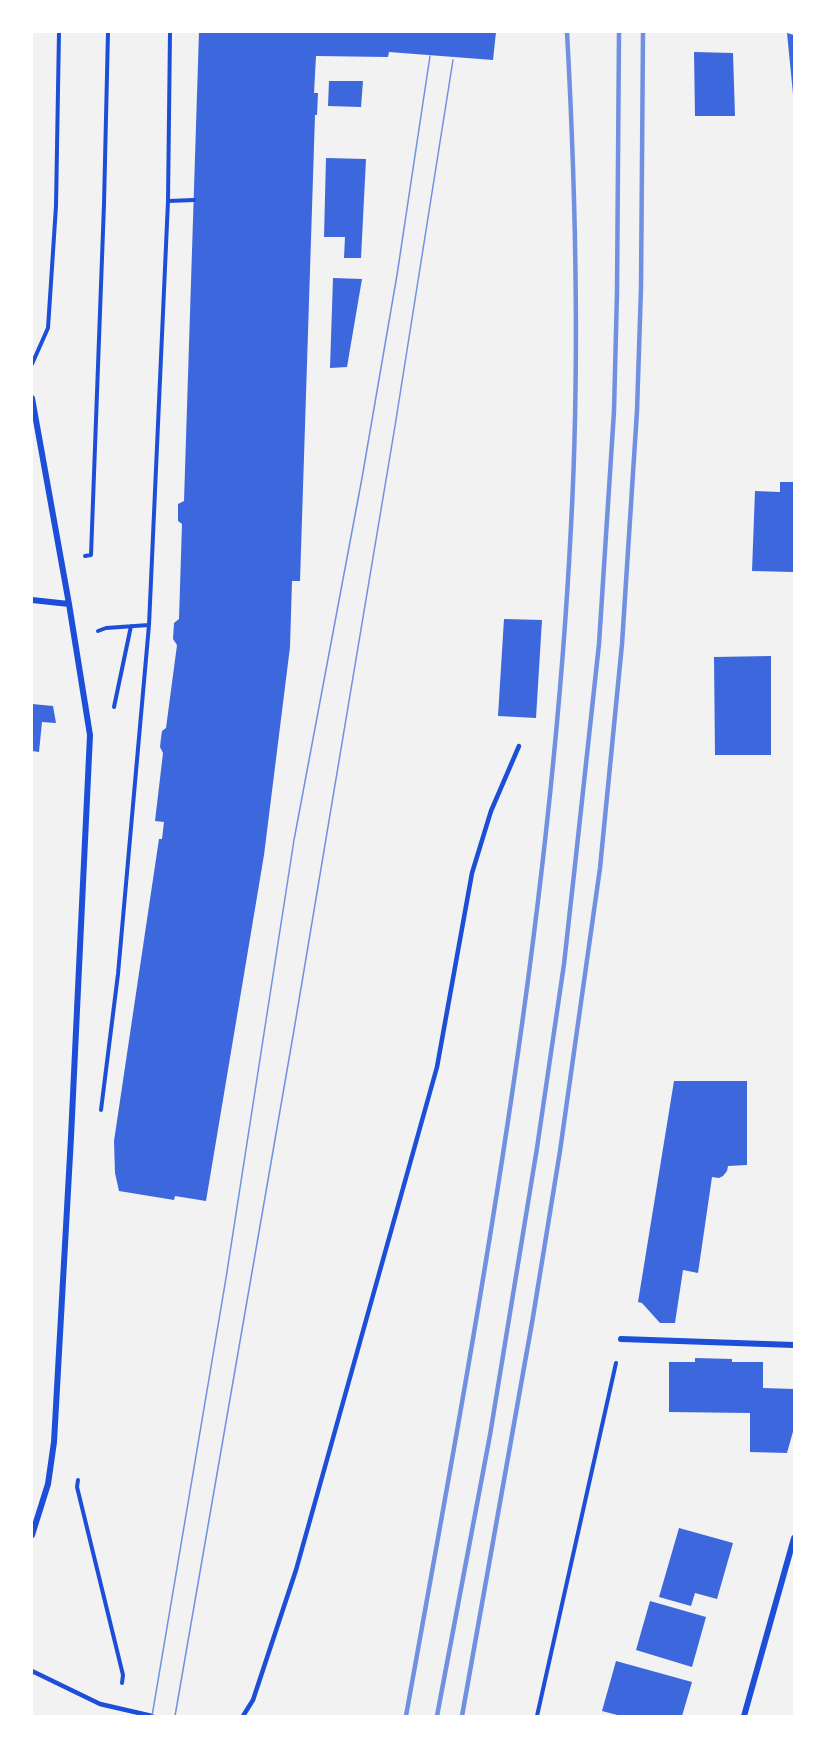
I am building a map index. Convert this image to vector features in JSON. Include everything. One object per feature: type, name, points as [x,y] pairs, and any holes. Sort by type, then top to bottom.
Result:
[{"type":"street","points":[[32,398],[90,735],[54,1442],[48,1484],[32,1535]]},
{"type":"street","points":[[32,600],[69,604]]},
{"type":"street","points":[[621,1339],[795,1345]]},
{"type":"street","points":[[744,1716],[795,1538]]},
{"type":"lane","points":[[243,1716],[253,1700],[300,1558],[437,1067],[472,873],[491,811],[519,746]]},
{"type":"lane","points":[[32,1671],[100,1704],[152,1716]]},
{"type":"path","points":[[32,364],[48,328],[56,206],[59,32]]},
{"type":"path","points":[[61,562],[91,555],[108,32]]},
{"type":"path","points":[[101,1111],[118,974],[149,625],[168,201],[170,32]]},
{"type":"path","points":[[168,201],[194,200]]},
{"type":"path","points":[[106,628],[149,625]]},
{"type":"path","points":[[90,735],[112,715],[131,626]]},
{"type":"path","points":[[537,1716],[621,1339]]},
{"type":"path","points":[[78,1476],[77,1487],[123,1675],[118,1709]]},
{"type":"building","points":[[199,32],[496,32],[493,60],[389,52],[388,57],[316,56],[314,93],[318,93],[317,115],[315,115],[300,581],[292,581],[290,647],[264,855],[206,1201],[175,1196],[174,1200],[119,1191],[115,1173],[114,1141],[159,839],[162,839],[164,822],[155,821],[163,753],[160,747],[161,738],[162,731],[166,728],[177,645],[173,639],[174,623],[179,619],[182,524],[178,521],[178,504],[184,501]]},
{"type":"building","points":[[787,33],[794,35],[794,94],[793,94]]},
{"type":"building","points":[[694,52],[733,53],[735,116],[695,116]]},
{"type":"building","points":[[329,81],[363,81],[361,107],[328,106]]},
{"type":"building","points":[[326,158],[366,159],[361,258],[344,258],[345,237],[324,237]]},
{"type":"building","points":[[333,278],[362,279],[347,367],[330,368]]},
{"type":"building","points":[[780,482],[794,482],[794,572],[752,571],[755,491],[780,492]]},
{"type":"building","points":[[504,619],[542,620],[536,718],[498,716]]},
{"type":"building","points":[[771,656],[771,755],[715,755],[714,657]]},
{"type":"building","points":[[32,704],[53,706],[56,723],[42,722],[39,752],[32,751]]},
{"type":"building","points":[[674,1081],[747,1081],[747,1165],[728,1166],[723,1176],[712,1177],[698,1273],[683,1270],[675,1323],[660,1323],[642,1303],[638,1302]]},
{"type":"building","points":[[695,1358],[732,1359],[732,1362],[763,1362],[763,1388],[794,1389],[794,1428],[787,1453],[750,1452],[750,1413],[669,1412],[669,1362],[695,1362]]},
{"type":"building","points":[[679,1528],[733,1543],[717,1599],[695,1593],[691,1606],[659,1597]]},
{"type":"building","points":[[650,1601],[706,1617],[692,1667],[636,1650]]},
{"type":"building","points":[[616,1661],[692,1682],[682,1716],[621,1716],[602,1711]]},
{"type":"tram line","points":[[152,1716],[226,1278],[294,840],[362,478],[397,275],[430,56]]},
{"type":"tram line","points":[[175,1716],[294,1030],[395,426],[453,60]]},
{"type":"railway","points":[[406,1716],[459,1420],[508,1124],[547,826],[561,676],[574,464],[575,217],[567,32]]},
{"type":"railway","points":[[437,1716],[490,1435],[537,1148],[564,964],[599,644],[614,411],[619,32]]},
{"type":"railway","points":[[462,1716],[533,1317],[560,1151],[600,868],[622,644],[637,411],[641,288],[643,32]]}]
